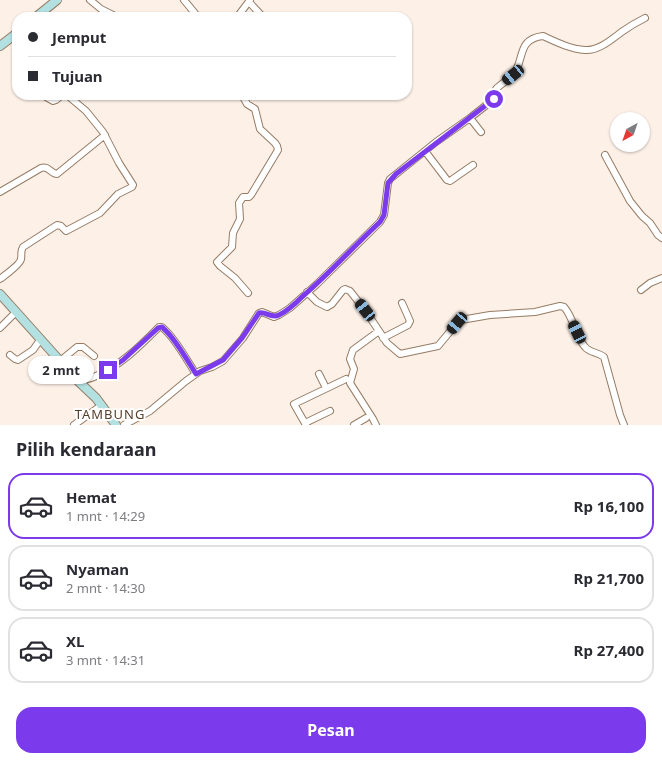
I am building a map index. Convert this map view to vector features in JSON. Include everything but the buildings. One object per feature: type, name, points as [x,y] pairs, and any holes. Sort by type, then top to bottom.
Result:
[{"type":"main road","points":[[42,12],[57,0]]},
{"type":"main road","points":[[0,46],[12,37]]},
{"type":"main road","points":[[0,294],[78,382],[102,405],[116,425]]},
{"type":"street","points":[[90,0],[107,12]]},
{"type":"street","points":[[184,0],[194,12]]},
{"type":"street","points":[[241,12],[250,1],[259,12]]},
{"type":"street","points":[[124,425],[150,411],[196,374],[223,360],[242,338],[259,313],[265,313],[274,317],[279,315],[290,308],[307,292],[380,222],[384,215],[388,183],[396,174],[494,99],[496,89],[513,75],[518,66],[523,49],[532,39],[543,36],[559,44],[586,50],[597,48],[645,18]]},
{"type":"street","points":[[0,279],[19,264],[22,258],[21,251],[23,247],[57,226],[61,226],[66,231],[93,217],[105,208],[121,192],[132,187],[133,185],[133,182],[119,162],[105,135],[86,111],[73,100]]},
{"type":"street","points":[[245,100],[247,104],[254,109],[260,129],[275,143],[278,150],[252,195],[249,197],[243,197],[240,201],[238,205],[240,219],[233,233],[232,247],[217,262],[235,278],[248,294]]},
{"type":"street","points":[[470,118],[481,132]]},
{"type":"street","points":[[0,192],[41,168],[46,167],[57,174],[105,135]]},
{"type":"street","points":[[425,151],[447,180],[450,181],[474,165]]},
{"type":"street","points":[[605,155],[630,201],[662,238]]},
{"type":"street","points":[[641,290],[650,283],[662,278]]},
{"type":"street","points":[[307,292],[317,302],[327,307],[332,304],[343,290],[347,290],[365,310],[383,338],[396,352],[400,354],[438,346],[461,320],[490,315],[535,312],[560,306],[564,307],[583,346],[604,357],[624,425]]},
{"type":"street","points":[[383,338],[408,325],[410,321],[402,303]]},
{"type":"street","points":[[0,328],[16,312]]},
{"type":"street","points":[[78,382],[95,377],[108,370],[123,360],[158,328],[161,327],[164,328],[172,338],[196,374]]},
{"type":"street","points":[[376,425],[350,383],[354,369],[350,359],[356,348],[379,331]]},
{"type":"street","points":[[10,355],[18,360],[33,350],[40,340]]},
{"type":"street","points":[[60,361],[77,347],[84,347],[94,356]]},
{"type":"street","points":[[319,374],[326,388]]},
{"type":"street","points":[[330,411],[306,424],[294,404],[346,379]]},
{"type":"street","points":[[74,425],[102,405]]},
{"type":"street","points":[[354,425],[366,418]]},
{"type":"district","name":"TAMBUNG","points":[[110,414]]},
{"type":"route","points":[[108,370],[123,360],[158,328],[161,327],[164,328],[172,338],[196,374],[223,360],[242,338],[259,313],[262,312],[274,317],[290,308],[317,284],[383,219],[388,183],[390,179],[436,142],[494,99]]}]
